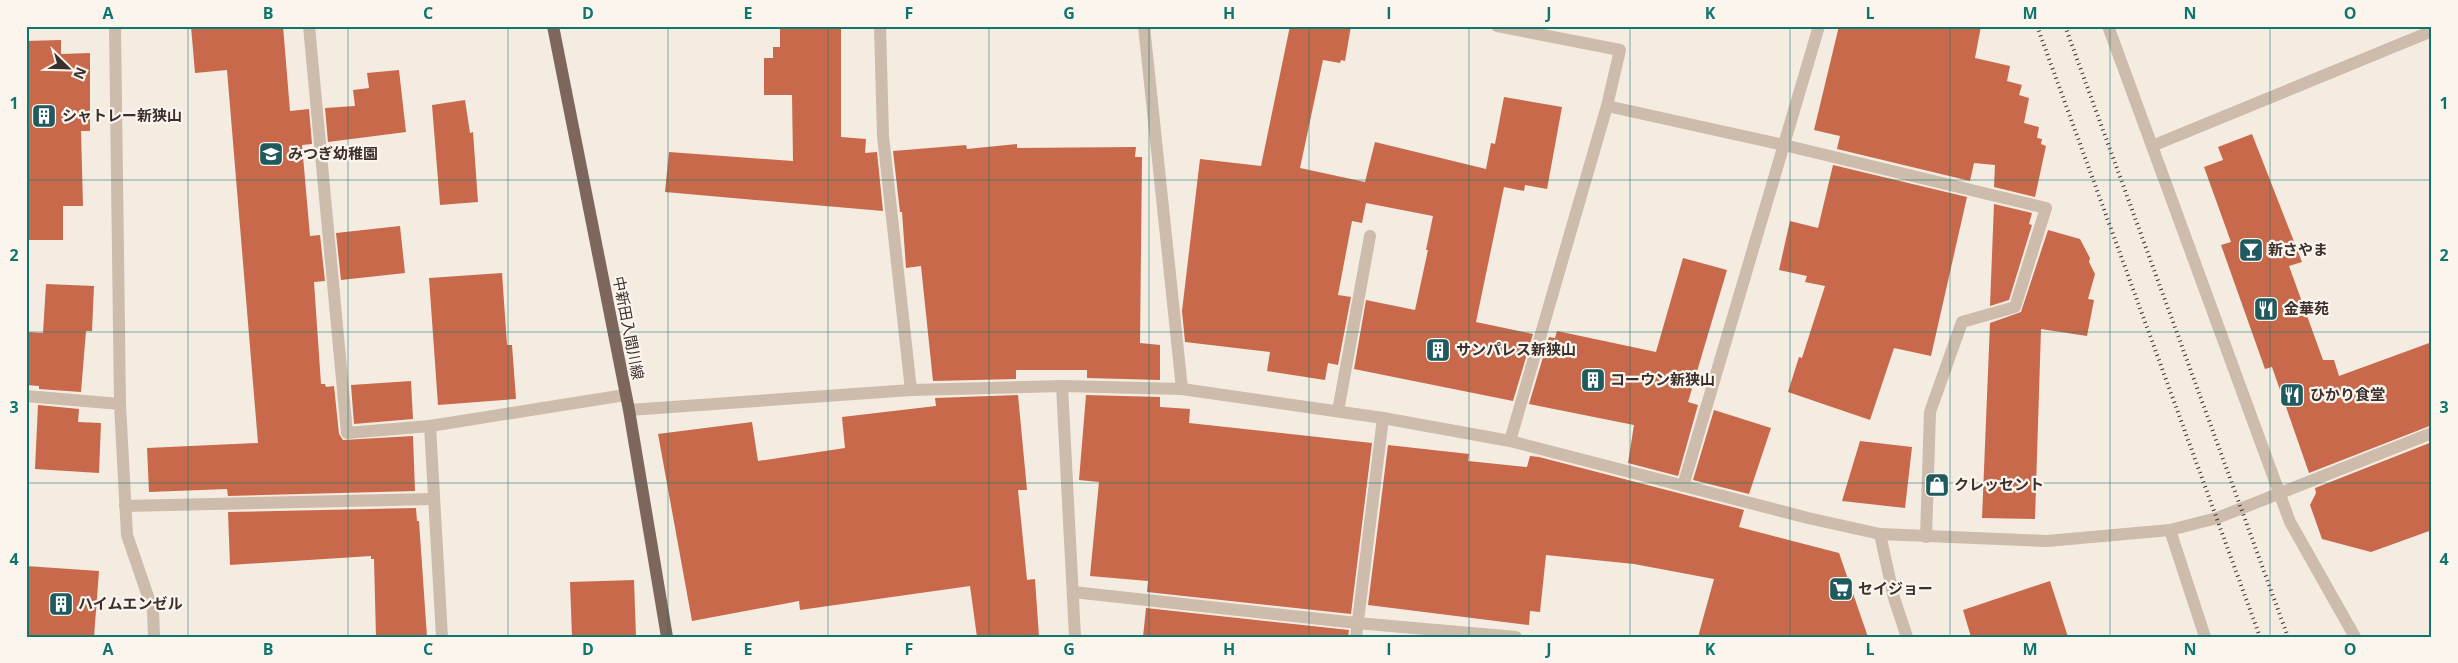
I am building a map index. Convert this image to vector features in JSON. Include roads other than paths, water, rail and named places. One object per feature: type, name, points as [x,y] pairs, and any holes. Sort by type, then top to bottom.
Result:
[{"type":"main road","name":"中新田入間川線","points":[[553,26],[629,410],[667,637]]},
{"type":"street","points":[[115,26],[120,404],[126,534],[153,610],[154,637]]},
{"type":"street","points":[[309,26],[347,433],[430,426],[625,396]]},
{"type":"street","points":[[880,26],[883,136],[911,390]]},
{"type":"street","points":[[1144,26],[1182,389]]},
{"type":"street","points":[[1497,26],[1620,50],[1607,106],[1510,441]]},
{"type":"street","points":[[1683,486],[1819,26]]},
{"type":"street","points":[[2108,26],[2290,522],[2355,637]]},
{"type":"street","points":[[2152,146],[2432,31]]},
{"type":"street","points":[[1607,106],[1784,145],[2046,208],[2015,307],[1962,322],[1930,412],[1926,537]]},
{"type":"street","points":[[1338,411],[1370,236]]},
{"type":"street","points":[[1062,386],[1075,637]]},
{"type":"street","points":[[629,410],[911,390],[1062,386],[1182,389],[1383,418],[1510,441],[1880,534],[2047,541],[2170,530],[2216,518],[2432,432]]},
{"type":"street","points":[[26,396],[120,404]]},
{"type":"street","points":[[1356,637],[1383,418]]},
{"type":"street","points":[[430,426],[442,637]]},
{"type":"street","points":[[125,506],[433,499]]},
{"type":"street","points":[[2170,530],[2206,637]]},
{"type":"street","points":[[1880,534],[1894,598],[1907,637]]},
{"type":"street","points":[[1073,592],[1357,623],[1516,637]]},
{"type":"railway","points":[[2037,26],[2260,637]]},
{"type":"railway","points":[[2065,26],[2288,637]]},
{"type":"place","name":"シャトレー新狭山","points":[[44,116]]},
{"type":"place","name":"みつぎ幼稚園","points":[[271,154]]},
{"type":"place","name":"新さやま","points":[[2251,250]]},
{"type":"place","name":"金華苑","points":[[2266,309]]},
{"type":"place","name":"サンパレス新狭山","points":[[1438,350]]},
{"type":"place","name":"コーウン新狭山","points":[[1593,380]]},
{"type":"place","name":"ひかり食堂","points":[[2292,395]]},
{"type":"place","name":"クレッセント","points":[[1937,485]]},
{"type":"place","name":"セイジョー","points":[[1841,589]]},
{"type":"place","name":"ハイムエンゼル","points":[[61,604]]}]
